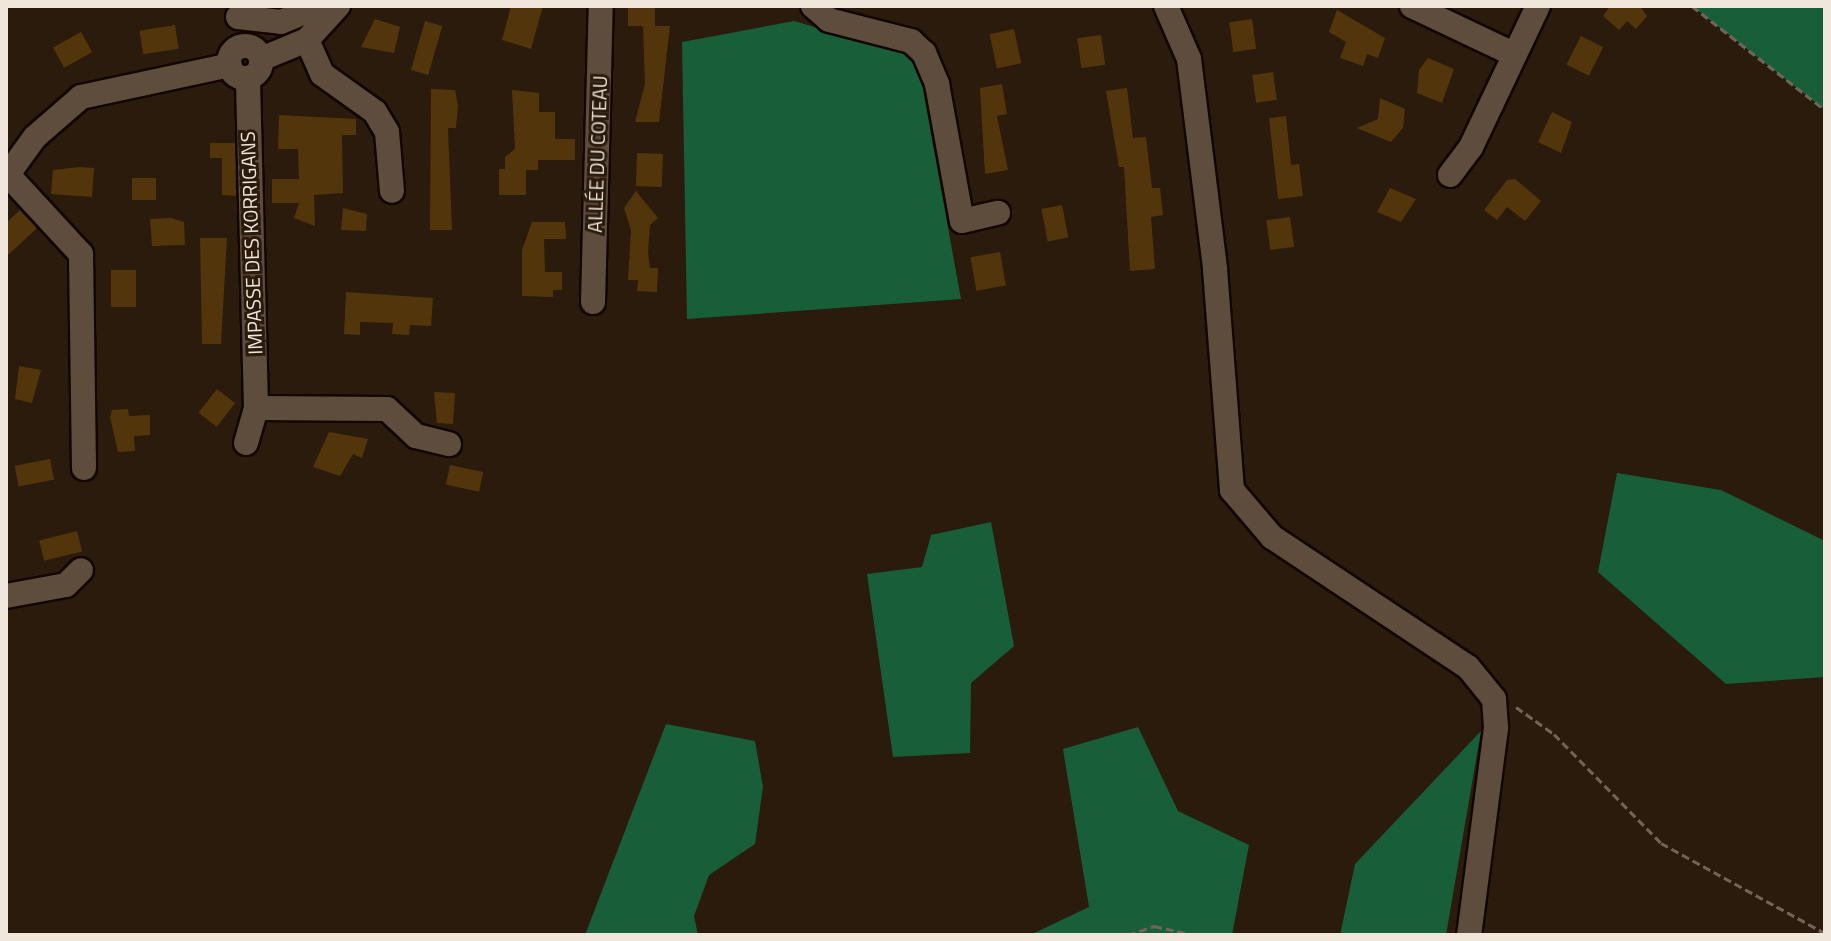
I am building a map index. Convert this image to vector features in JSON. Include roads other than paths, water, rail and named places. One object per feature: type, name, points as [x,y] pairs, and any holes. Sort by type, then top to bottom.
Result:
[{"type":"street","points":[[236,12],[281,22],[319,6]]},
{"type":"street","points":[[84,468],[81,254],[7,176],[35,137],[81,97],[245,62],[307,40],[338,6]]},
{"type":"street","name":"ALLÉE DU COTEAU","points":[[593,302],[601,6]]},
{"type":"street","points":[[813,6],[829,20],[911,41],[924,53],[937,84],[962,221],[998,213]]},
{"type":"street","points":[[1166,6],[1189,59],[1215,269],[1232,490],[1272,537],[1468,667],[1494,699],[1496,728],[1469,935]]},
{"type":"street","points":[[1412,6],[1513,54]]},
{"type":"street","points":[[1450,175],[1471,147],[1538,6]]},
{"type":"street","name":"IMPASSE DES KORRIGANS","points":[[236,12],[245,62],[256,408],[246,443]]},
{"type":"street","points":[[307,40],[322,74],[375,112],[387,132],[392,191]]},
{"type":"street","points":[[256,408],[387,409],[416,436],[449,444]]},
{"type":"street","points":[[6,596],[66,585],[81,570]]}]
